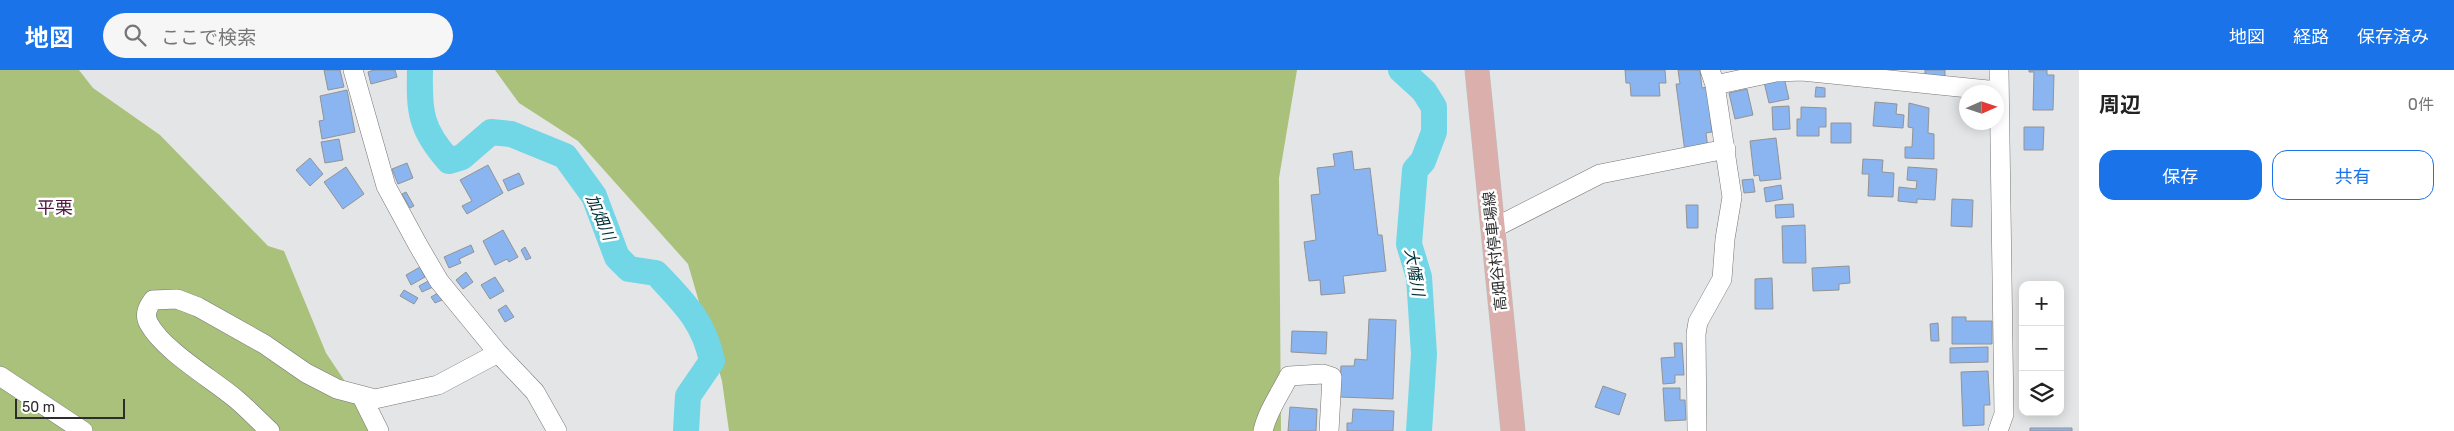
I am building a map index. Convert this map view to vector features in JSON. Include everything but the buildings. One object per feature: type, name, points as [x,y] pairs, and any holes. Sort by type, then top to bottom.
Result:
[{"type":"main road","name":"高畑谷村停車場線","points":[[1477,70],[1512,431]]},
{"type":"street","points":[[353,70],[386,186],[439,281],[498,353],[536,392],[557,431]]},
{"type":"street","points":[[1998,85],[1999,70]]},
{"type":"street","points":[[1697,431],[1696,334],[1698,322],[1722,279],[1725,239],[1732,196],[1726,149],[1713,78],[1802,71],[1959,87]]},
{"type":"street","points":[[1998,130],[2002,425]]},
{"type":"street","points":[[1492,229],[1600,174],[1726,149]]},
{"type":"street","points":[[270,431],[237,400],[182,357],[154,330],[147,316],[147,308],[153,300],[176,299],[198,307],[264,344],[306,373],[337,389],[375,399],[438,385],[498,353]]},
{"type":"street","points":[[1263,431],[1267,415],[1275,406],[1289,376],[1323,374],[1332,377],[1330,431]]},
{"type":"street","points":[[0,376],[83,431]]},
{"type":"street","points":[[362,397],[379,431]]},
{"type":"green space","points":[[0,70],[79,70],[93,88],[160,135],[268,246],[284,251],[326,353],[378,431],[0,431]]},
{"type":"green space","points":[[495,70],[1297,70],[1279,178],[1281,431],[729,431],[722,381],[688,264],[578,141],[519,103]]},
{"type":"waterway","name":"加畑川","points":[[420,70],[420,97],[423,119],[432,139],[449,161],[462,157],[491,132],[511,134],[565,156],[594,196],[617,257],[629,269],[656,273],[691,313],[704,334],[712,361],[688,396],[686,431]]},
{"type":"waterway","name":"大幡川","points":[[1401,70],[1424,91],[1434,107],[1434,132],[1423,161],[1415,170],[1409,244],[1419,277],[1424,354],[1419,431]]},
{"type":"district","name":"平栗","points":[[55,208]]}]
